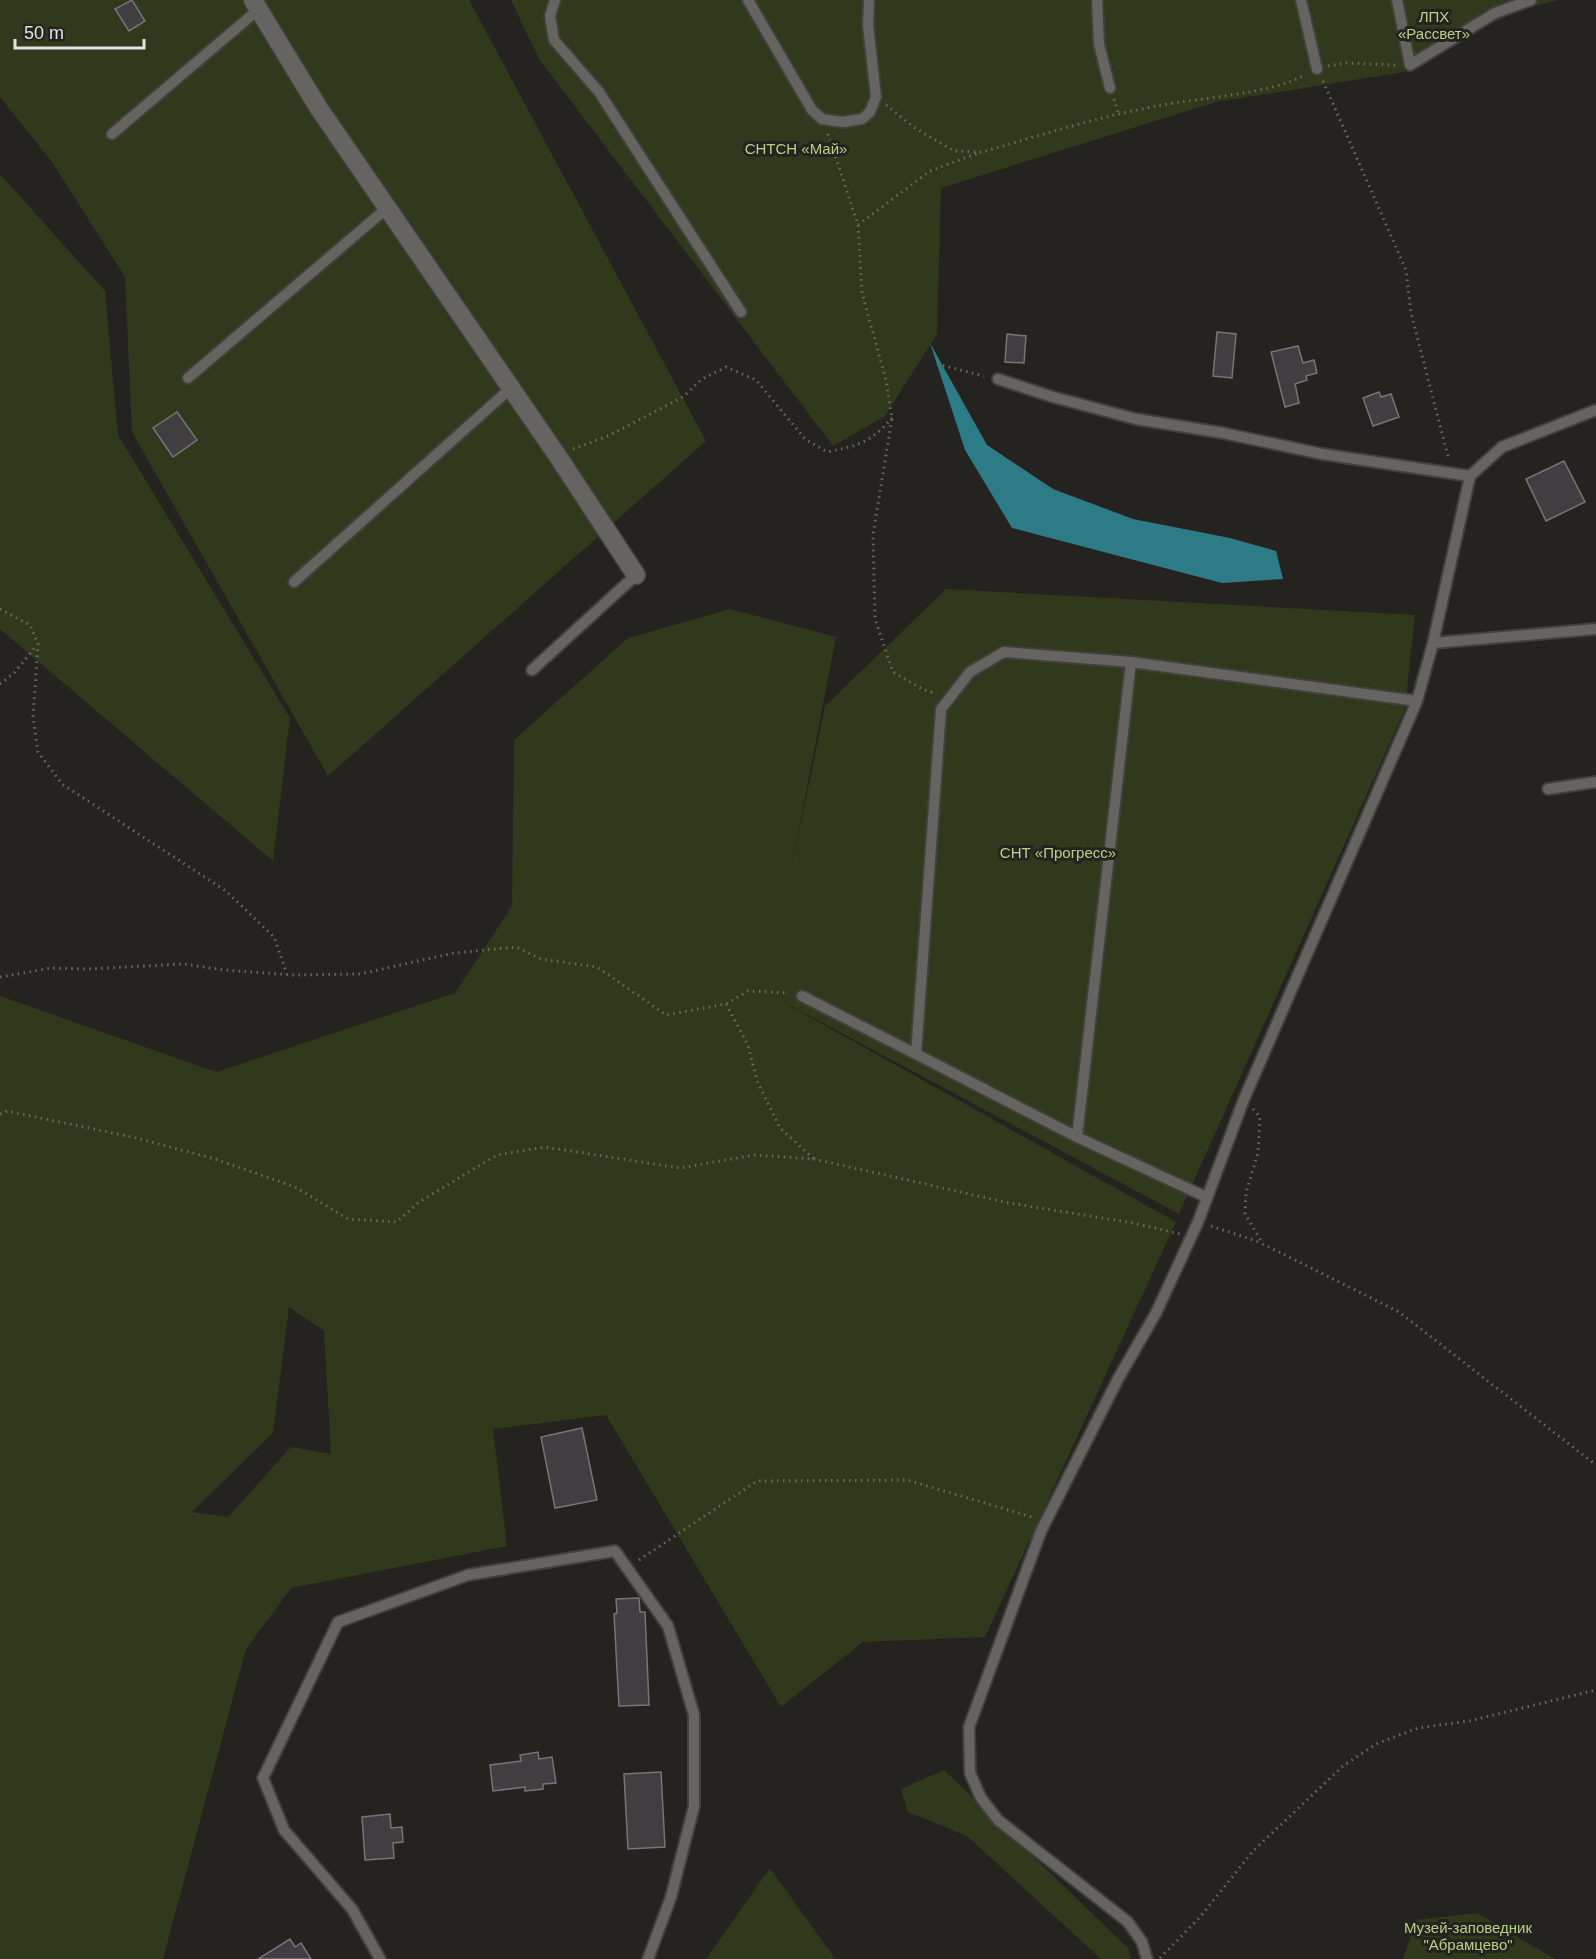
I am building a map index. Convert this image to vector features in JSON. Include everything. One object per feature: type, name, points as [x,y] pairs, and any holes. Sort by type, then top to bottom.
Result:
[{"type":"street","points":[[256,4],[318,107],[557,455],[636,575]]},
{"type":"lane","points":[[555,0],[550,16],[554,40],[600,92],[741,312]]},
{"type":"lane","points":[[748,0],[812,110],[822,119],[843,122],[862,119],[870,112],[876,97],[868,25],[869,0]]},
{"type":"lane","points":[[1097,0],[1099,44],[1110,88]]},
{"type":"lane","points":[[1301,0],[1317,69]]},
{"type":"lane","points":[[1397,0],[1410,64],[1496,13],[1531,0]]},
{"type":"lane","points":[[112,134],[256,4]]},
{"type":"lane","points":[[188,378],[387,208]]},
{"type":"lane","points":[[998,379],[1053,398],[1136,419],[1224,433],[1322,454],[1470,476]]},
{"type":"lane","points":[[294,582],[511,388]]},
{"type":"lane","points":[[1147,1959],[1142,1942],[1128,1922],[998,1820],[981,1798],[970,1773],[969,1727],[1041,1531],[1118,1379],[1156,1313],[1198,1222],[1244,1099],[1417,701],[1433,643],[1470,476],[1502,447],[1596,410]]},
{"type":"lane","points":[[532,670],[636,575]]},
{"type":"lane","points":[[1433,643],[1596,629]]},
{"type":"lane","points":[[916,1054],[940,709],[970,672],[1004,652],[1131,662],[1417,701]]},
{"type":"lane","points":[[1077,1137],[1131,662]]},
{"type":"lane","points":[[1548,789],[1596,782]]},
{"type":"lane","points":[[802,996],[1077,1137],[1206,1197]]},
{"type":"lane","points":[[380,1959],[352,1909],[284,1830],[263,1778],[338,1622],[468,1575],[615,1551],[668,1626],[694,1716],[694,1806],[671,1897],[648,1959]]},
{"type":"path","points":[[858,225],[930,171],[983,152],[1154,106],[1293,81],[1317,69],[1346,63],[1410,64]]},
{"type":"path","points":[[1317,69],[1406,270],[1411,313],[1452,474]]},
{"type":"path","points":[[876,97],[915,128],[954,152],[983,152]]},
{"type":"path","points":[[822,119],[858,225],[862,293],[886,380],[892,418],[873,534],[875,619],[893,672],[922,689],[949,698]]},
{"type":"path","points":[[937,363],[998,379]]},
{"type":"path","points":[[557,455],[610,435],[683,397],[702,379],[726,368],[756,380],[805,439],[827,452],[855,447],[876,436],[892,418]]},
{"type":"path","points":[[0,609],[30,625],[38,644],[33,717],[38,752],[62,784],[226,891],[274,938],[287,975]]},
{"type":"path","points":[[0,684],[14,674],[38,644]]},
{"type":"path","points":[[0,977],[52,968],[88,969],[184,964],[287,975],[360,974],[454,952],[516,947],[541,959],[597,967],[666,1016],[726,1004],[748,991],[778,991],[802,996]]},
{"type":"path","points":[[726,1004],[748,1045],[758,1081],[780,1128],[814,1159]]},
{"type":"path","points":[[1244,1099],[1260,1117],[1258,1153],[1246,1193],[1245,1214],[1263,1244]]},
{"type":"path","points":[[0,1114],[7,1111],[132,1137],[215,1159],[295,1187],[348,1219],[397,1222],[419,1202],[497,1155],[544,1147],[680,1168],[754,1155],[814,1159],[1009,1203],[1133,1223],[1190,1236]]},
{"type":"path","points":[[1198,1222],[1263,1244],[1399,1312],[1596,1465]]},
{"type":"path","points":[[627,1568],[757,1481],[907,1480],[1040,1519]]},
{"type":"path","points":[[1158,1959],[1201,1916],[1253,1851],[1342,1766],[1376,1744],[1418,1728],[1469,1721],[1596,1690]]},
{"type":"green space","points":[[0,0],[469,0],[706,441],[328,776],[132,432],[125,277],[52,162],[0,97]]},
{"type":"green space","name":"СНТСН «Май»","points":[[511,0],[1559,0],[1522,9],[1467,35],[1404,72],[1216,102],[941,188],[937,334],[885,416],[833,446],[539,59]]},
{"type":"green space","points":[[0,174],[105,291],[118,435],[290,718],[273,861],[0,629]]},
{"type":"green space","name":"СНТ «Прогресс»","points":[[946,589],[1415,615],[1405,709],[1179,1214],[767,993],[1176,1222],[985,1637],[863,1642],[781,1707],[606,1415],[493,1429],[507,1546],[291,1588],[246,1649],[163,1959],[0,1959],[0,996],[216,1072],[455,993],[512,906],[514,740],[628,638],[730,609],[836,637],[791,871],[825,706]],"holes":[[[289,1307],[324,1331],[331,1454],[291,1447],[228,1517],[192,1512],[273,1433]]]},
{"type":"green space","points":[[944,1770],[1129,1949],[1131,1959],[1101,1959],[967,1836],[908,1812],[901,1789]]},
{"type":"green space","points":[[770,1868],[834,1957],[832,1959],[706,1959]]},
{"type":"green space","name":"Музей-заповедник \"Абрамцево\"","points":[[1477,1913],[1555,1959],[1403,1959],[1416,1920]]},
{"type":"water","points":[[930,343],[987,445],[1053,489],[1133,519],[1230,538],[1276,551],[1283,579],[1222,583],[1012,528],[965,450]]},
{"type":"building","points":[[132,0],[145,21],[129,31],[115,9]]},
{"type":"building","points":[[1217,332],[1236,334],[1232,378],[1213,376]]},
{"type":"building","points":[[1007,334],[1026,336],[1024,363],[1005,362]]},
{"type":"building","points":[[1298,346],[1303,363],[1314,360],[1317,373],[1306,376],[1307,380],[1295,384],[1299,403],[1285,407],[1271,352]]},
{"type":"building","points":[[1379,392],[1381,397],[1391,394],[1399,417],[1373,426],[1363,398]]},
{"type":"building","points":[[177,412],[197,440],[173,457],[153,428]]},
{"type":"building","points":[[1564,461],[1585,502],[1546,521],[1526,479]]},
{"type":"building","points":[[582,1428],[597,1500],[555,1508],[541,1437]]},
{"type":"building","points":[[639,1598],[640,1612],[645,1612],[649,1705],[619,1706],[614,1614],[617,1613],[616,1599]]},
{"type":"building","points":[[538,1752],[539,1759],[552,1757],[556,1783],[543,1784],[543,1789],[525,1791],[525,1787],[493,1791],[490,1765],[521,1761],[520,1755]]},
{"type":"building","points":[[661,1772],[665,1847],[628,1849],[624,1774]]},
{"type":"building","points":[[390,1814],[391,1828],[402,1827],[403,1842],[393,1843],[394,1858],[365,1860],[362,1817]]},
{"type":"building","points":[[290,1939],[295,1947],[301,1943],[311,1959],[258,1959]]},
{"type":"park label","name":"ЛПХ «Рассвет»","points":[[1434,26]]}]
